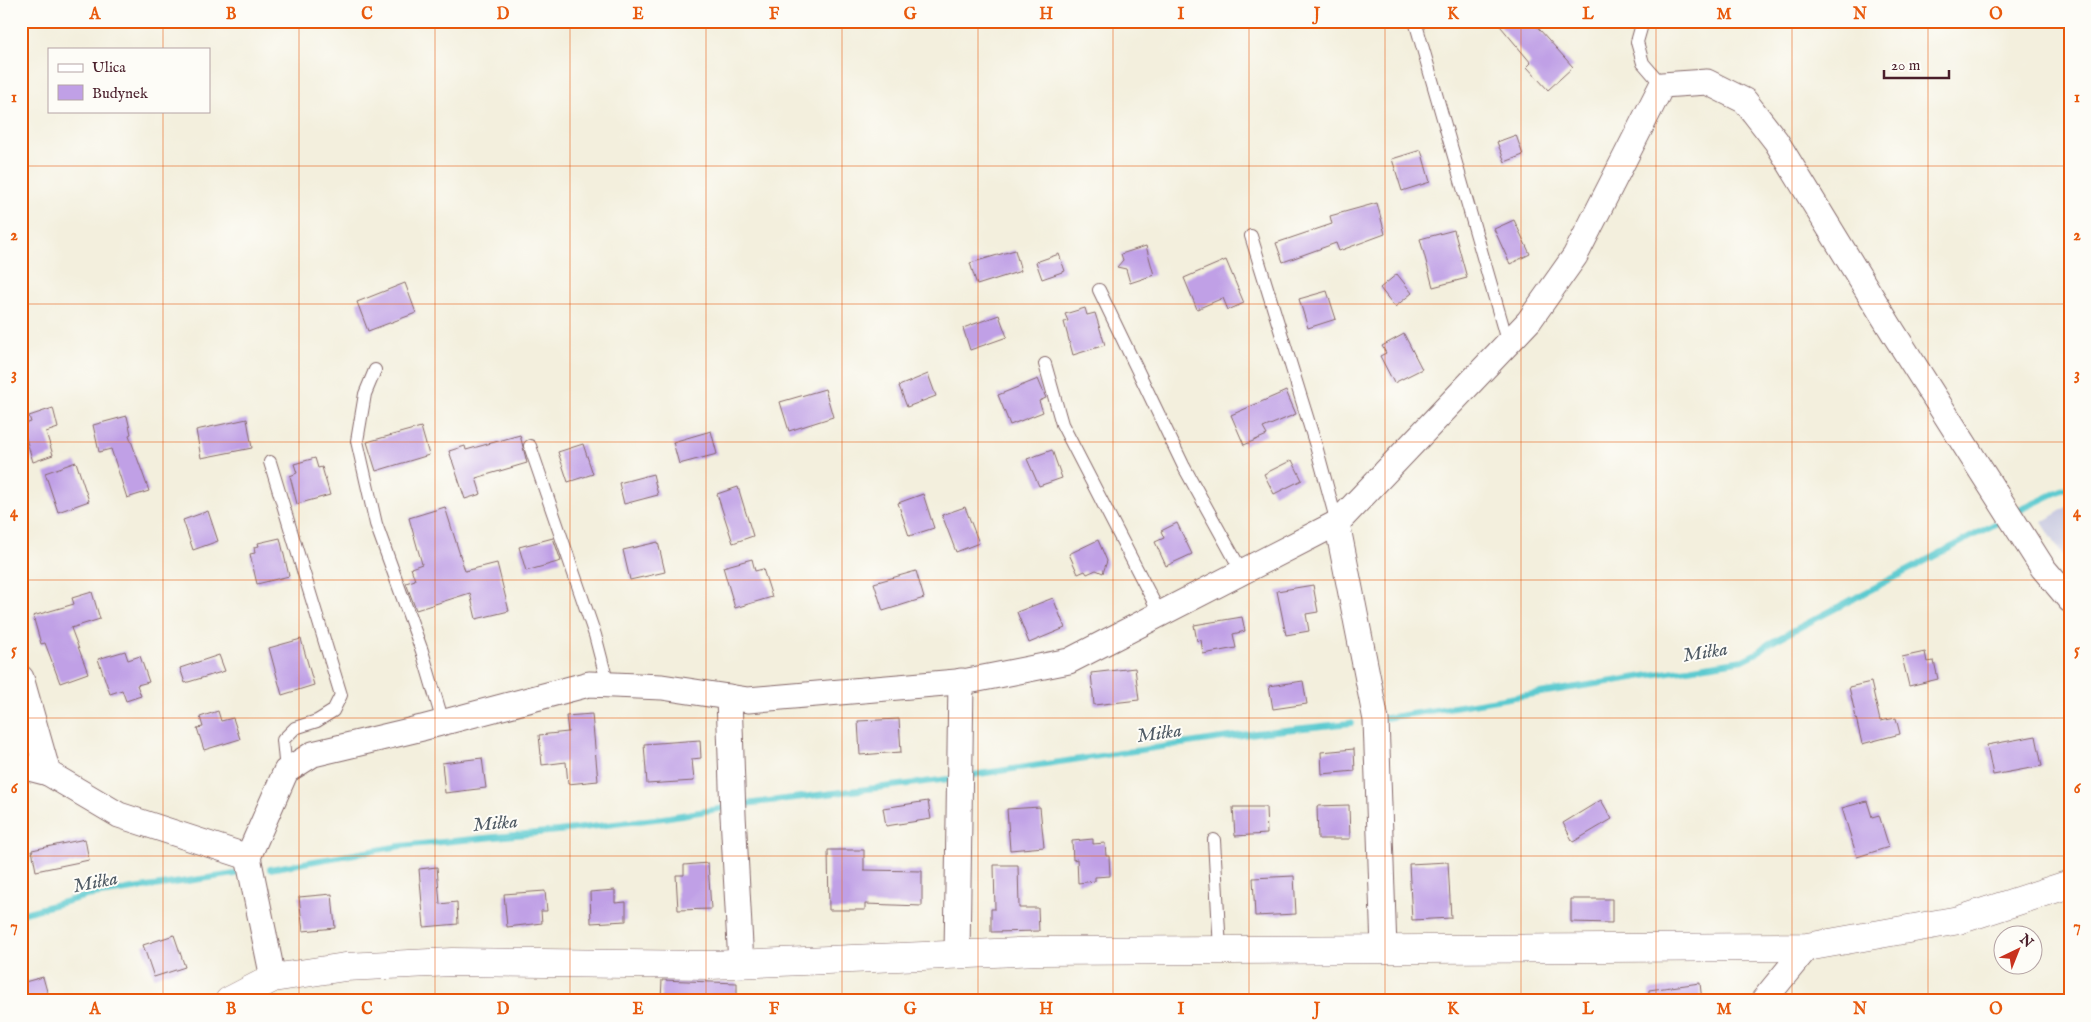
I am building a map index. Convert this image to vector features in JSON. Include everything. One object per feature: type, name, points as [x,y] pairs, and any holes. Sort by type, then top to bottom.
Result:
[{"type":"street","points":[[273,978],[248,857],[286,771],[313,754],[589,684],[662,687],[748,700],[961,681],[1069,661],[1337,523],[1529,321],[1574,256],[1662,85],[1707,82],[1745,101],[1776,141],[1893,332],[2038,559],[2070,600]]},
{"type":"street","points":[[1337,523],[1376,720],[1384,949]]},
{"type":"street","points":[[21,678],[48,773]]},
{"type":"street","points":[[957,954],[961,681]]},
{"type":"street","points":[[730,697],[733,816],[741,964]]},
{"type":"street","points":[[21,766],[48,773],[119,815],[248,857]]},
{"type":"street","points":[[229,1001],[273,978],[345,967],[452,962],[741,964],[1039,951],[1807,947],[1959,920],[2070,884]]},
{"type":"street","points":[[1763,1001],[1807,947]]},
{"type":"lane","points":[[1415,21],[1508,344]]},
{"type":"lane","points":[[1643,21],[1637,42],[1643,63],[1662,85]]},
{"type":"lane","points":[[1251,236],[1316,446],[1337,523]]},
{"type":"lane","points":[[1099,290],[1184,467],[1242,572]]},
{"type":"lane","points":[[1045,364],[1062,424],[1160,614]]},
{"type":"lane","points":[[375,370],[365,394],[357,441],[376,524],[422,651],[443,722]]},
{"type":"lane","points":[[530,446],[595,635],[608,685]]},
{"type":"lane","points":[[270,462],[341,695],[332,711],[316,721],[295,728],[283,740],[286,771]]},
{"type":"lane","points":[[1214,840],[1220,950]]},
{"type":"shaded area","points":[[2070,505],[2070,567],[2042,522]]},
{"type":"building","points":[[1496,21],[1532,21],[1573,67],[1548,90],[1527,67],[1531,63]]},
{"type":"building","points":[[1516,135],[1523,155],[1505,162],[1497,142]]},
{"type":"building","points":[[1421,150],[1430,182],[1402,191],[1392,159]]},
{"type":"building","points":[[1377,203],[1385,234],[1339,251],[1336,243],[1283,262],[1276,243],[1332,224],[1330,216]]},
{"type":"building","points":[[1514,220],[1530,254],[1510,264],[1494,229]]},
{"type":"building","points":[[1454,230],[1467,278],[1433,287],[1420,239]]},
{"type":"building","points":[[1146,246],[1154,275],[1130,283],[1126,269],[1117,267],[1123,260],[1121,254]]},
{"type":"building","points":[[1015,250],[1021,271],[977,285],[970,263]]},
{"type":"building","points":[[1059,254],[1065,271],[1042,279],[1036,262]]},
{"type":"building","points":[[1226,260],[1244,303],[1228,310],[1223,298],[1197,309],[1184,278]]},
{"type":"building","points":[[1397,274],[1412,293],[1395,307],[1380,288]]},
{"type":"building","points":[[405,283],[416,313],[368,331],[357,302]]},
{"type":"building","points":[[1327,291],[1336,319],[1308,328],[1299,299]]},
{"type":"building","points":[[1085,308],[1087,315],[1095,313],[1105,345],[1073,355],[1064,322],[1068,321],[1065,314]]},
{"type":"building","points":[[999,315],[1007,337],[970,350],[963,328]]},
{"type":"building","points":[[1404,334],[1422,369],[1394,383],[1380,356],[1386,353],[1382,346]]},
{"type":"building","points":[[928,374],[936,396],[907,407],[899,386]]},
{"type":"building","points":[[1038,379],[1046,398],[1039,401],[1043,412],[1010,425],[998,395]]},
{"type":"building","points":[[825,389],[833,417],[789,431],[780,402]]},
{"type":"building","points":[[1286,391],[1296,414],[1263,428],[1267,435],[1244,445],[1231,415]]},
{"type":"building","points":[[53,408],[58,428],[46,432],[53,455],[33,462],[22,425],[31,422],[29,416]]},
{"type":"building","points":[[127,416],[131,434],[129,435],[149,491],[127,498],[111,449],[99,452],[93,425]]},
{"type":"building","points":[[247,419],[252,448],[201,458],[196,430]]},
{"type":"building","points":[[421,427],[429,455],[376,471],[367,442]]},
{"type":"building","points":[[711,431],[717,454],[679,464],[673,442]]},
{"type":"building","points":[[520,435],[527,463],[476,478],[481,494],[465,499],[449,451],[465,446],[466,450]]},
{"type":"building","points":[[583,444],[593,474],[568,482],[558,452]]},
{"type":"building","points":[[1052,450],[1062,478],[1039,486],[1027,459]]},
{"type":"building","points":[[315,458],[318,468],[322,467],[330,495],[297,504],[290,476],[297,473],[294,464]]},
{"type":"building","points":[[1292,460],[1302,480],[1274,494],[1264,474]]},
{"type":"building","points":[[76,462],[89,501],[58,512],[45,473]]},
{"type":"building","points":[[653,474],[658,495],[624,504],[619,483]]},
{"type":"building","points":[[738,487],[753,536],[733,543],[717,494]]},
{"type":"building","points":[[923,494],[934,528],[909,536],[898,503]]},
{"type":"building","points":[[445,507],[465,571],[497,563],[509,611],[476,619],[470,593],[416,610],[406,583],[415,580],[411,568],[422,564],[409,518]]},
{"type":"building","points":[[965,507],[979,543],[956,552],[942,515]]},
{"type":"building","points":[[208,511],[218,541],[193,550],[183,520]]},
{"type":"building","points":[[1177,523],[1192,554],[1166,566],[1155,542],[1164,538],[1161,531]]},
{"type":"building","points":[[280,538],[289,576],[257,584],[250,554],[255,553],[254,547],[259,546],[258,543]]},
{"type":"building","points":[[553,538],[561,561],[526,571],[519,547]]},
{"type":"building","points":[[1098,540],[1107,561],[1103,573],[1096,570],[1087,574],[1085,571],[1078,574],[1069,554]]},
{"type":"building","points":[[658,542],[665,572],[630,580],[623,550]]},
{"type":"building","points":[[752,559],[755,571],[763,569],[772,597],[735,608],[723,567]]},
{"type":"building","points":[[916,571],[924,598],[883,611],[874,583]]},
{"type":"building","points":[[1313,585],[1318,612],[1306,614],[1309,631],[1286,635],[1277,591]]},
{"type":"building","points":[[92,592],[100,619],[71,628],[88,673],[60,683],[45,643],[41,644],[33,616],[74,604],[72,598]]},
{"type":"building","points":[[1053,598],[1065,628],[1029,643],[1017,612]]},
{"type":"building","points":[[1242,617],[1245,631],[1233,634],[1236,648],[1203,654],[1201,640],[1197,641],[1194,625]]},
{"type":"building","points":[[301,639],[314,685],[282,695],[269,648]]},
{"type":"building","points":[[125,651],[128,660],[140,656],[149,682],[137,685],[141,696],[126,701],[122,690],[110,694],[98,659]]},
{"type":"building","points":[[1925,652],[1927,662],[1934,661],[1938,679],[1909,686],[1902,657]]},
{"type":"building","points":[[219,655],[225,671],[185,683],[180,668]]},
{"type":"building","points":[[1135,668],[1139,700],[1094,705],[1091,673]]},
{"type":"building","points":[[1303,681],[1307,704],[1273,709],[1269,686]]},
{"type":"building","points":[[1871,682],[1880,721],[1896,718],[1900,734],[1862,744],[1849,687]]},
{"type":"building","points":[[218,711],[221,721],[233,718],[240,739],[204,750],[197,728],[203,727],[200,717]]},
{"type":"building","points":[[592,714],[598,781],[568,784],[566,762],[542,765],[539,735],[568,732],[566,716]]},
{"type":"building","points":[[899,719],[901,752],[860,755],[858,721]]},
{"type":"building","points":[[2036,736],[2042,766],[1993,775],[1987,745]]},
{"type":"building","points":[[700,740],[701,758],[692,759],[694,781],[647,784],[644,744]]},
{"type":"building","points":[[1354,749],[1355,771],[1322,774],[1321,752]]},
{"type":"building","points":[[482,758],[486,788],[445,793],[442,763]]},
{"type":"building","points":[[1601,800],[1612,819],[1573,842],[1563,823]]},
{"type":"building","points":[[928,801],[931,819],[886,826],[883,808]]},
{"type":"building","points":[[1867,801],[1872,817],[1879,815],[1889,847],[1857,857],[1842,808]]},
{"type":"building","points":[[1349,805],[1350,839],[1318,839],[1317,806]]},
{"type":"building","points":[[1040,807],[1044,847],[1010,850],[1007,809]]},
{"type":"building","points":[[1233,807],[1266,807],[1267,834],[1235,836]]},
{"type":"building","points":[[85,839],[89,860],[36,871],[32,850]]},
{"type":"building","points":[[1093,839],[1093,844],[1105,843],[1106,856],[1109,856],[1110,876],[1095,877],[1095,881],[1078,883],[1077,859],[1073,860],[1072,841]]},
{"type":"building","points":[[828,850],[864,850],[864,870],[922,871],[922,906],[865,904],[865,910],[829,910]]},
{"type":"building","points":[[1448,862],[1451,918],[1412,920],[1409,864]]},
{"type":"building","points":[[708,863],[711,909],[678,910],[676,875],[684,875],[684,865]]},
{"type":"building","points":[[994,865],[1018,865],[1019,908],[1038,908],[1039,931],[991,932],[991,909],[995,909]]},
{"type":"building","points":[[437,867],[440,904],[457,902],[458,924],[424,927],[419,869]]},
{"type":"building","points":[[1294,876],[1296,914],[1255,916],[1253,878]]},
{"type":"building","points":[[615,890],[615,903],[626,902],[626,921],[591,923],[590,892]]},
{"type":"building","points":[[545,891],[547,911],[541,911],[542,923],[507,927],[504,894]]},
{"type":"building","points":[[332,894],[335,928],[303,931],[299,897]]},
{"type":"building","points":[[1571,899],[1612,899],[1612,923],[1571,922]]},
{"type":"building","points":[[174,935],[185,967],[154,977],[143,945]]},
{"type":"building","points":[[43,977],[48,995],[21,1001],[21,983]]},
{"type":"building","points":[[662,980],[737,983],[737,1001],[661,999]]},
{"type":"building","points":[[1700,983],[1702,1001],[1649,1001],[1649,990]]},
{"type":"waterway","name":"Miłka","points":[[2018,511],[2070,486]]},
{"type":"waterway","name":"Miłka","points":[[1386,718],[1743,660],[1757,653],[1768,644],[1997,523]]},
{"type":"waterway","name":"Miłka","points":[[972,775],[1256,733],[1351,723]]},
{"type":"waterway","name":"Miłka","points":[[745,804],[949,779]]},
{"type":"waterway","name":"Miłka","points":[[270,869],[400,846],[558,831],[663,818],[724,808]]},
{"type":"waterway","name":"Miłka","points":[[21,914],[86,896],[235,874]]}]
